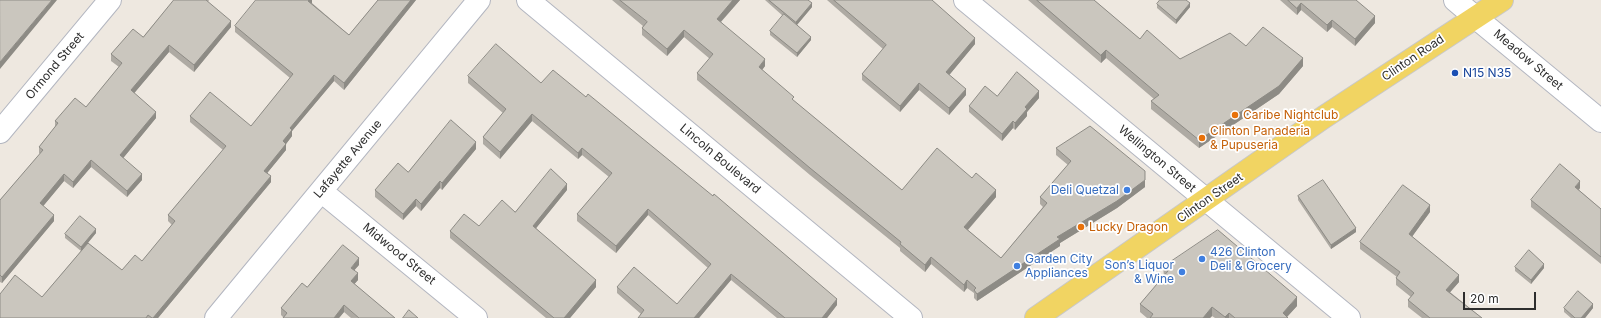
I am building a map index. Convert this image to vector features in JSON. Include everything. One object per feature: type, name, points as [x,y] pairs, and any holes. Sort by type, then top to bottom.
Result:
[{"type":"main road","name":"Clinton Road","points":[[1324,117],[1502,0]]},
{"type":"main road","name":"Clinton Street","points":[[1036,318],[1324,117]]},
{"type":"street","name":"Ormond Street","points":[[0,132],[110,0]]},
{"type":"street","name":"Lafayette Avenue","points":[[216,318],[479,0]]},
{"type":"street","name":"Lincoln Boulevard","points":[[528,0],[911,318]]},
{"type":"street","name":"Wellington Street","points":[[966,0],[1349,318]]},
{"type":"street","name":"Meadow Street","points":[[1455,0],[1601,121]]},
{"type":"street","name":"Midwood Street","points":[[321,191],[476,318]]},
{"type":"building","points":[[0,0],[52,0],[0,62]]},
{"type":"building","points":[[174,0],[206,0],[231,21],[194,65],[169,45],[131,90],[156,112],[120,155],[142,174],[127,191],[91,160],[73,182],[64,174],[40,203],[54,215],[2,277],[0,275],[0,200],[43,150],[39,147],[58,123],[55,121],[75,98],[86,107],[122,63],[111,54],[133,29],[143,37]]},
{"type":"building","points":[[256,0],[309,0],[308,1],[349,35],[378,0],[411,0],[344,83],[334,75],[290,128],[292,130],[283,141],[286,144],[264,171],[271,176],[153,318],[148,315],[146,318],[0,318],[0,294],[15,275],[42,297],[88,243],[122,270],[135,255],[142,261],[175,221],[168,215],[226,146],[190,116],[210,92],[251,126],[293,74],[235,26]]},
{"type":"building","points":[[620,0],[733,0],[717,19],[765,59],[759,67],[794,97],[792,99],[902,190],[937,148],[972,178],[976,173],[996,190],[964,227],[1001,258],[1047,203],[1040,197],[1071,161],[1056,148],[1090,126],[1145,171],[1145,180],[1117,201],[1057,237],[1060,239],[977,294],[974,290],[976,288],[967,280],[964,285],[931,257],[925,265],[900,244],[901,242],[697,73],[713,54],[684,30],[667,49],[642,28],[647,22]]},
{"type":"building","points":[[769,0],[808,0],[812,3],[796,22]]},
{"type":"building","points":[[834,0],[932,0],[975,38],[946,72],[966,89],[949,108],[919,83],[900,106],[862,74],[886,45]]},
{"type":"building","points":[[1037,0],[1094,0],[1140,39],[1147,30],[1180,59],[1230,33],[1246,46],[1263,27],[1303,58],[1279,86],[1199,140],[1151,101],[1159,95],[1106,50],[1101,55]]},
{"type":"building","points":[[1160,0],[1186,0],[1190,3],[1176,20],[1157,4]]},
{"type":"building","points":[[1288,0],[1356,0],[1375,16],[1355,39],[1332,20],[1327,25],[1301,3],[1297,8]]},
{"type":"building","points":[[784,14],[811,37],[797,53],[770,31]]},
{"type":"building","points":[[496,44],[541,83],[553,70],[586,97],[588,94],[713,196],[714,194],[837,299],[822,318],[785,318],[731,274],[694,318],[638,318],[644,310],[617,287],[634,267],[677,304],[711,264],[648,209],[616,246],[577,214],[612,173],[582,148],[578,153],[532,114],[500,152],[483,137],[506,109],[468,76]]},
{"type":"building","points":[[1017,72],[1039,91],[1025,107],[1027,109],[1015,123],[1013,121],[1002,134],[969,106],[985,86],[997,96]]},
{"type":"building","points":[[451,120],[476,142],[442,183],[440,181],[421,204],[416,199],[403,214],[375,190],[398,163],[408,172]]},
{"type":"building","points":[[1560,164],[1580,181],[1575,187],[1601,209],[1601,257],[1531,200]]},
{"type":"building","points":[[551,169],[567,184],[533,226],[596,280],[564,318],[554,318],[450,231],[464,214],[479,226],[502,200],[515,212]]},
{"type":"building","points":[[1323,180],[1356,228],[1331,245],[1298,196]]},
{"type":"building","points":[[1403,185],[1430,205],[1409,234],[1459,275],[1446,290],[1482,318],[1430,318],[1408,300],[1414,293],[1396,278],[1400,272],[1360,242]]},
{"type":"building","points":[[80,216],[96,229],[81,247],[65,234]]},
{"type":"building","points":[[1218,230],[1297,297],[1283,313],[1288,318],[1235,318],[1229,313],[1225,317],[1212,307],[1203,318],[1150,318],[1153,314],[1140,304],[1168,271],[1163,267]]},
{"type":"building","points":[[343,245],[359,258],[351,268],[358,273],[351,281],[395,318],[359,318],[344,305],[334,318],[283,318],[287,313],[281,308],[302,283],[307,287]]},
{"type":"building","points":[[1529,250],[1544,264],[1531,280],[1515,267]]},
{"type":"building","points":[[1578,291],[1593,304],[1581,318],[1575,318],[1564,308]]},
{"type":"building","points":[[409,310],[418,318],[403,318]]},
{"type":"place","name":"N15 N35","points":[[1455,73]]},
{"type":"place","name":"Caribe Nightclub","points":[[1235,115]]},
{"type":"place","name":"Clinton Panaderia & Pupuseria","points":[[1202,138]]},
{"type":"place","name":"Deli Quetzal","points":[[1127,190]]},
{"type":"place","name":"Lucky Dragon","points":[[1081,227]]},
{"type":"place","name":"426 Clinton Deli & Grocery","points":[[1202,259]]},
{"type":"place","name":"Garden City Appliances","points":[[1017,266]]},
{"type":"place","name":"Son’s Liquor & Wine","points":[[1182,272]]}]
